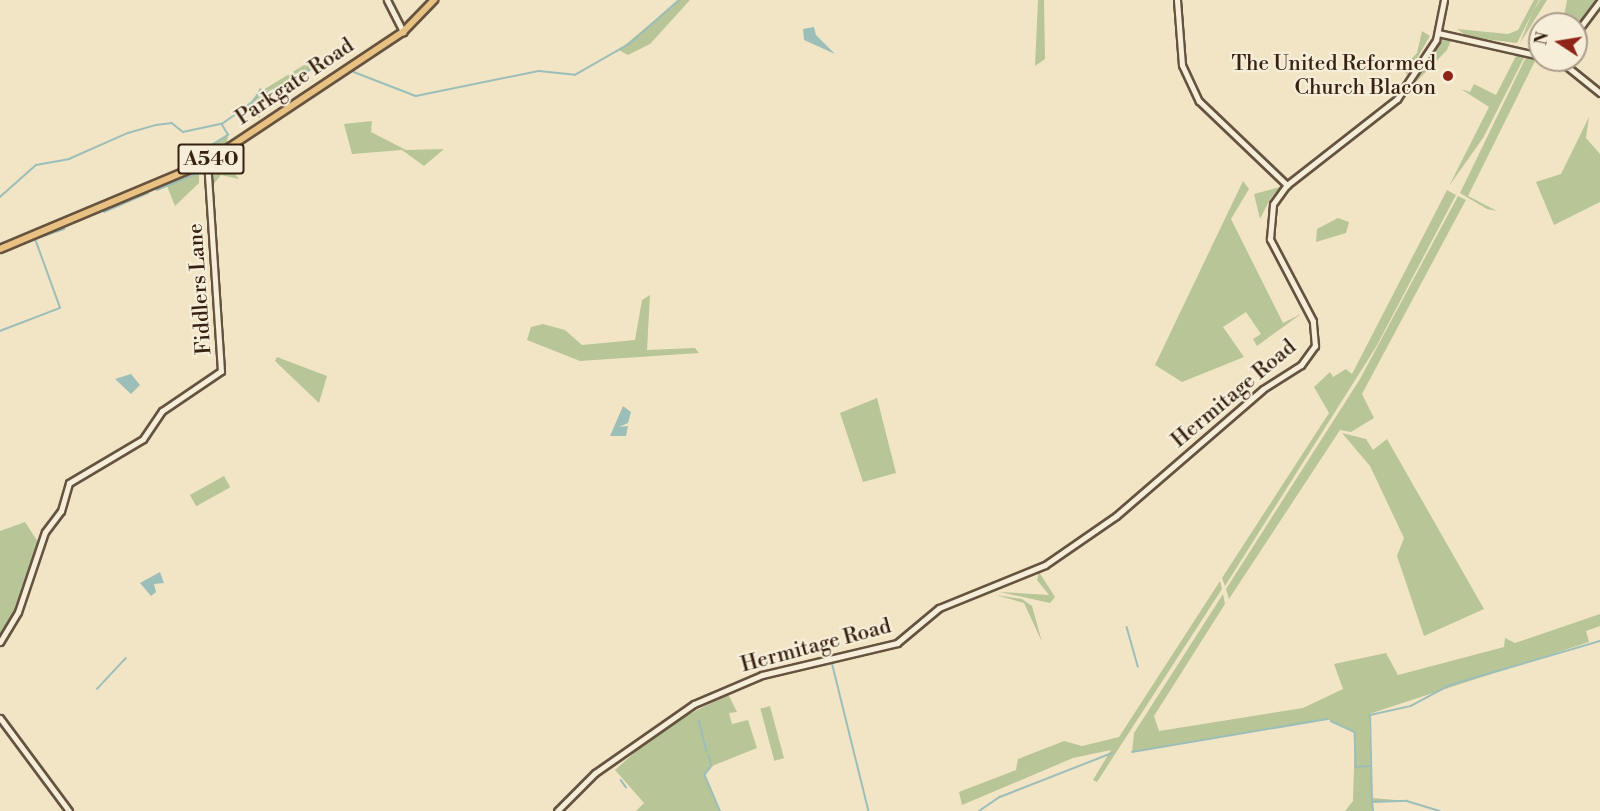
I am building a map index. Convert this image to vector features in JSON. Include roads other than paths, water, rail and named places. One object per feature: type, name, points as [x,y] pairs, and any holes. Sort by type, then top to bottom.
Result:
[{"type":"main road","name":"Parkgate Road","points":[[0,249],[207,162],[403,32],[434,0]]},
{"type":"street","points":[[387,0],[403,32]]},
{"type":"street","points":[[1177,0],[1182,65],[1199,101],[1287,185],[1397,99],[1438,33],[1444,0]]},
{"type":"street","points":[[1588,17],[1600,1]]},
{"type":"street","points":[[1438,33],[1528,51]]},
{"type":"street","points":[[1574,72],[1600,93]]},
{"type":"street","name":"Fiddlers Lane","points":[[0,642],[18,612],[45,532],[62,511],[69,483],[143,439],[162,411],[221,371],[207,162]]},
{"type":"street","name":"Hermitage Road","points":[[557,811],[595,773],[694,704],[771,672],[897,643],[939,608],[1045,565],[1116,516],[1263,389],[1301,365],[1315,346],[1313,321],[1268,230],[1273,204],[1287,185]]},
{"type":"street","points":[[2,720],[69,811]]},
{"type":"water","points":[[814,27],[816,35],[835,54],[804,40],[803,29]]},
{"type":"water","points":[[131,374],[140,385],[131,394],[115,379]]},
{"type":"water","points":[[623,406],[631,412],[628,423],[619,427],[628,426],[626,436],[610,436]]},
{"type":"water","points":[[160,572],[164,583],[154,584],[156,592],[151,596],[140,583]]},
{"type":"waterway","points":[[354,72],[416,96],[539,71],[575,75],[629,44],[679,0]]},
{"type":"waterway","points":[[0,197],[36,165],[69,159],[128,133],[172,123],[183,132],[222,124],[254,101],[260,90],[270,93],[315,67]]},
{"type":"waterway","points":[[193,163],[191,158],[228,135],[222,125]]},
{"type":"waterway","points":[[157,190],[196,174]]},
{"type":"waterway","points":[[104,212],[148,193]]},
{"type":"waterway","points":[[0,331],[60,308],[35,239],[64,229]]},
{"type":"waterway","points":[[1127,627],[1138,666]]},
{"type":"waterway","points":[[1372,802],[1370,715],[1411,706],[1450,685],[1600,641]]},
{"type":"waterway","points":[[97,689],[126,658]]},
{"type":"waterway","points":[[832,662],[869,811]]},
{"type":"waterway","points":[[1132,752],[1327,719]]},
{"type":"waterway","points":[[699,720],[707,751]]},
{"type":"waterway","points":[[1331,721],[1355,732],[1356,767],[1370,766]]},
{"type":"waterway","points":[[979,811],[1000,797],[1112,753]]},
{"type":"waterway","points":[[709,755],[712,766],[705,775],[720,811]]},
{"type":"waterway","points":[[621,780],[626,787]]},
{"type":"waterway","points":[[1373,811],[1372,802],[1407,801],[1440,811]]},
{"type":"place","name":"The United Reformed Church Blacon","points":[[1448,76]]}]
